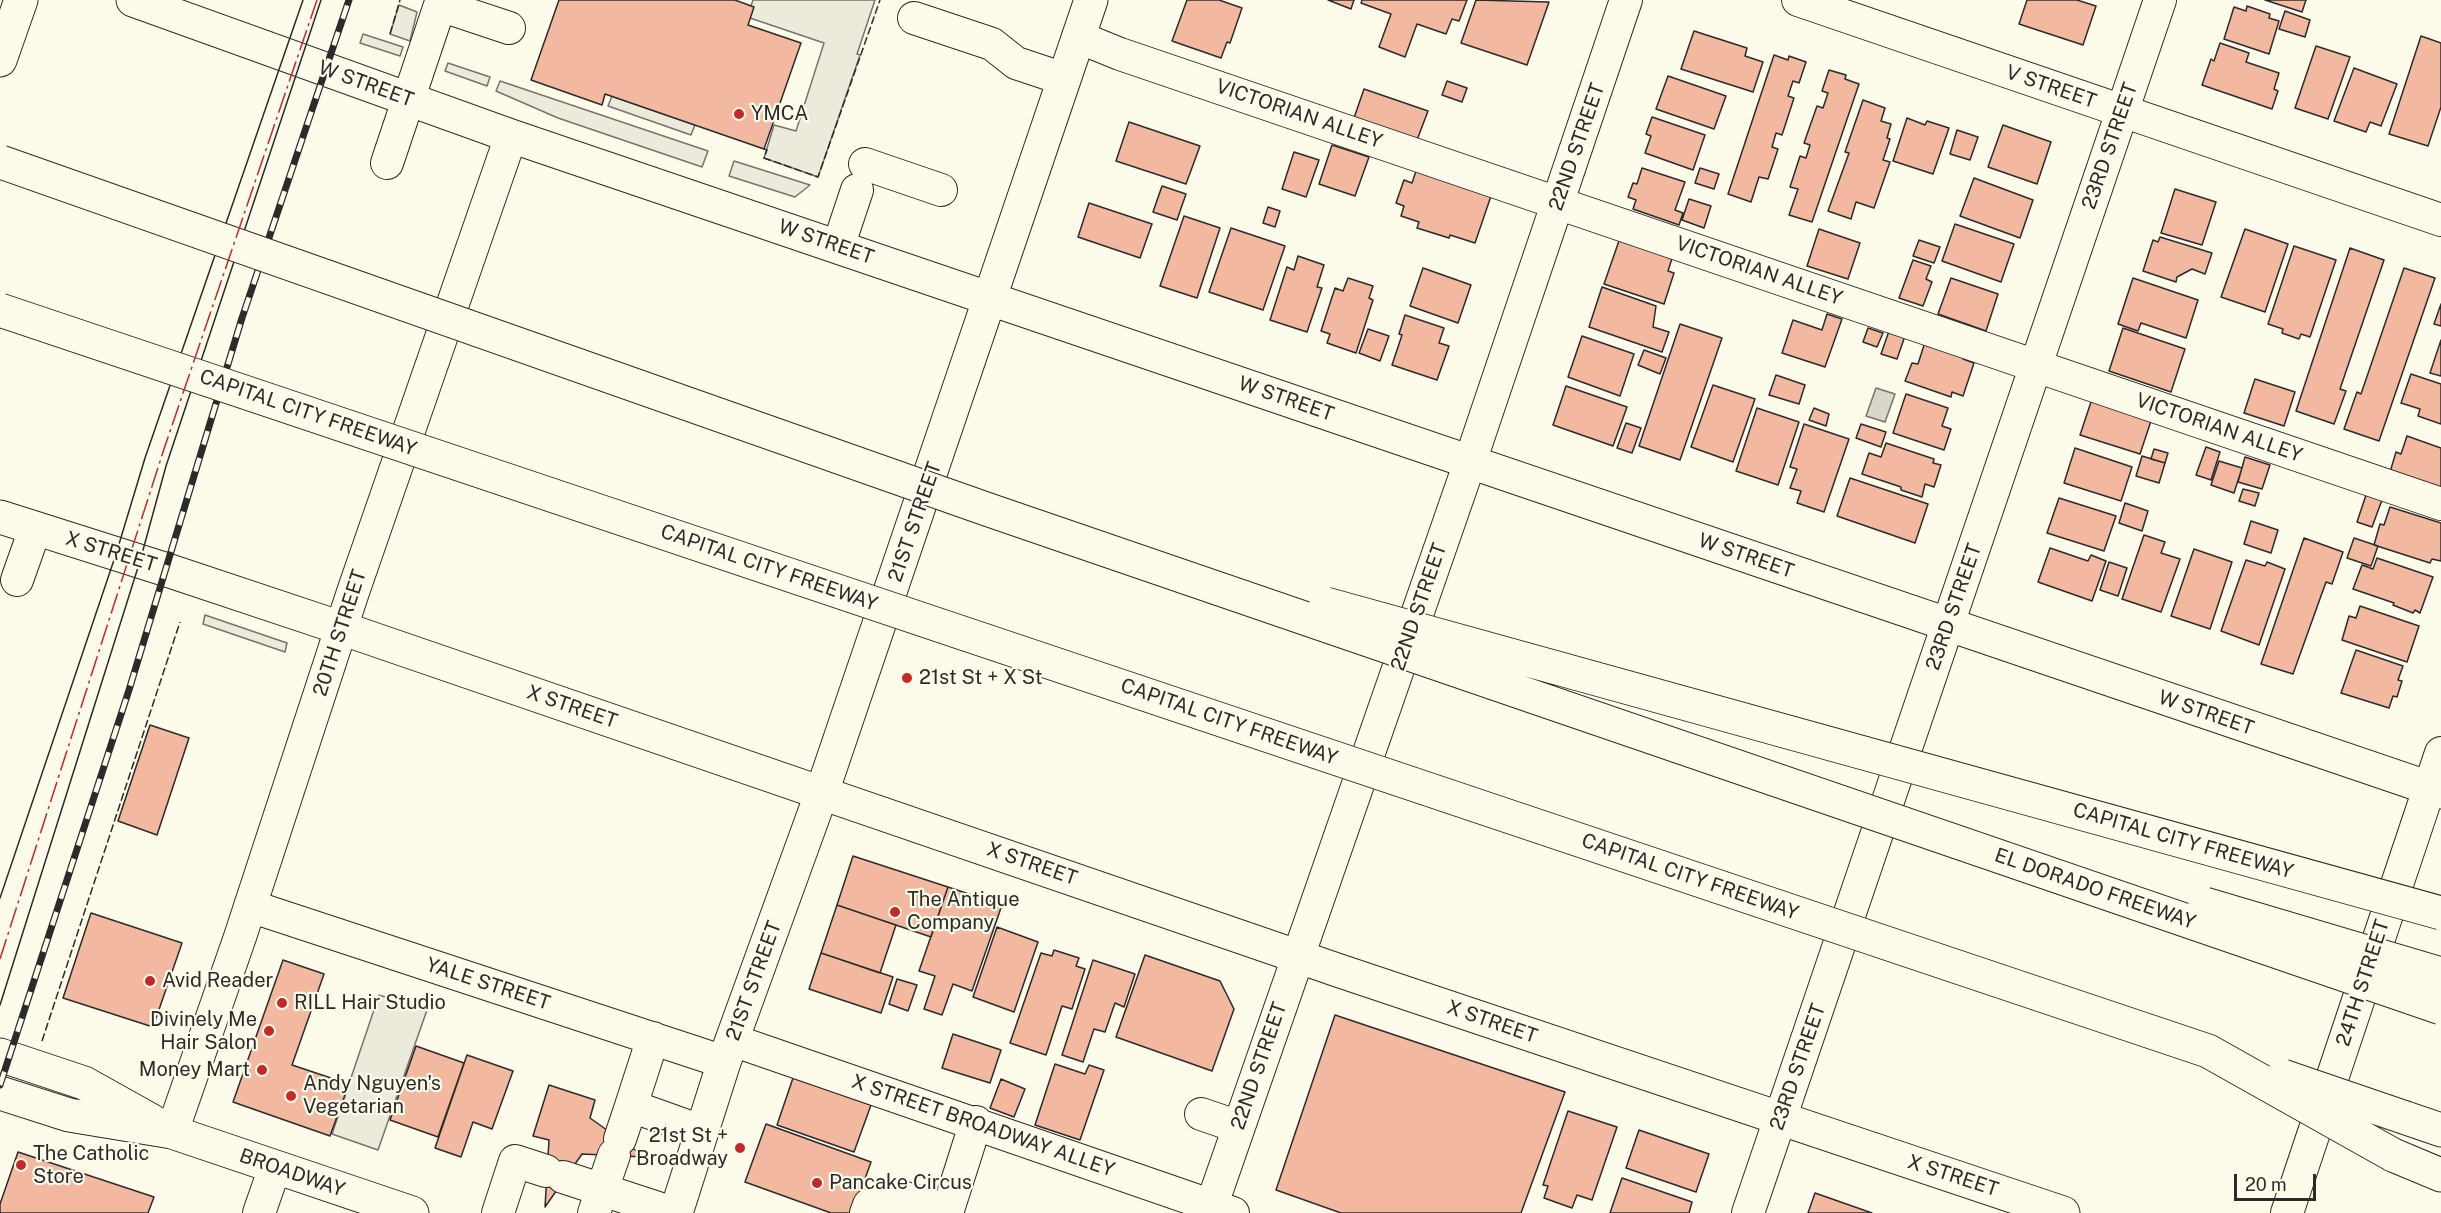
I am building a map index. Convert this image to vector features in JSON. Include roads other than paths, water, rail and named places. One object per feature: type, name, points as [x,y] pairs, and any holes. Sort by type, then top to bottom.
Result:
[{"type":"main road","points":[[0,60],[21,0]]},
{"type":"main road","name":"W STREET","points":[[133,0],[511,136],[2435,790]]},
{"type":"main road","name":"21ST STREET","points":[[674,1213],[728,1051],[822,792],[1091,0]]},
{"type":"main road","name":"CAPITAL CITY FREEWAY","points":[[0,162],[989,510],[1749,770]]},
{"type":"main road","name":"CAPITAL CITY FREEWAY","points":[[0,310],[2208,1050],[2393,1155],[2441,1175]]},
{"type":"main road","name":"CAPITAL CITY FREEWAY","points":[[989,510],[2441,913]]},
{"type":"main road","name":"X STREET","points":[[0,517],[341,628],[1297,955],[2063,1213]]},
{"type":"main road","points":[[1749,770],[2441,974]]},
{"type":"main road","name":"EL DORADO FREEWAY","points":[[1749,770],[2441,1008]]},
{"type":"main road","points":[[2208,1050],[2441,1130]]},
{"type":"main road","name":"BROADWAY","points":[[0,1055],[84,1083],[172,1132]]},
{"type":"main road","name":"BROADWAY","points":[[0,1093],[69,1115],[172,1132],[412,1213]]},
{"type":"street","name":"22ND STREET","points":[[1218,1211],[1239,1126],[1470,462],[1626,0]]},
{"type":"street","name":"23RD STREET","points":[[1748,1213],[2160,0]]},
{"type":"street","name":"V STREET","points":[[1810,2],[2122,112],[2441,220]]},
{"type":"street","points":[[387,163],[440,5],[509,28]]},
{"type":"street","points":[[914,18],[992,44],[1016,63],[1064,79]]},
{"type":"street","name":"VICTORIAN ALLEY","points":[[1078,37],[1132,58],[2441,504]]},
{"type":"street","name":"20TH STREET","points":[[172,1132],[250,906],[341,628],[511,136]]},
{"type":"street","points":[[838,247],[861,177],[941,190]]},
{"type":"street","points":[[17,580],[35,529]]},
{"type":"street","name":"24TH STREET","points":[[2287,1213],[2435,790],[2441,753]]},
{"type":"street","name":"YALE STREET","points":[[250,906],[653,1038],[728,1051]]},
{"type":"street","points":[[598,1201],[653,1038]]},
{"type":"street","name":"X STREET BROADWAY ALLEY","points":[[728,1051],[976,1122],[1218,1211]]},
{"type":"street","points":[[631,1106],[701,1131]]},
{"type":"street","points":[[1201,1114],[1239,1126]]},
{"type":"street","points":[[866,1213],[869,1205],[902,1197],[947,1212],[976,1122]]},
{"type":"street","points":[[498,1213],[515,1161],[554,1174],[598,1201],[674,1213]]},
{"type":"street","points":[[259,1213],[275,1167]]},
{"type":"tram line","points":[[0,898],[116,554],[145,458],[303,0]]},
{"type":"tram line","points":[[0,1005],[140,561],[166,466],[321,0]]},
{"type":"railway","points":[[0,1085],[129,690],[242,318],[349,0]]},
{"type":"place","name":"YMCA","points":[[739,114]]},
{"type":"place","name":"21st St + X St","points":[[907,678]]},
{"type":"place","name":"The Antique Company","points":[[895,912]]},
{"type":"place","name":"Avid Reader","points":[[150,981]]},
{"type":"place","name":"RILL Hair Studio","points":[[282,1003]]},
{"type":"place","name":"Divinely Me Hair Salon","points":[[269,1031]]},
{"type":"place","name":"Money Mart","points":[[262,1070]]},
{"type":"place","name":"Andy Nguyen's Vegetarian","points":[[291,1096]]},
{"type":"place","name":"21st St + Broadway","points":[[740,1148]]},
{"type":"place","name":"The Catholic Store","points":[[21,1165]]},
{"type":"place","name":"Pancake Circus","points":[[817,1183]]}]
